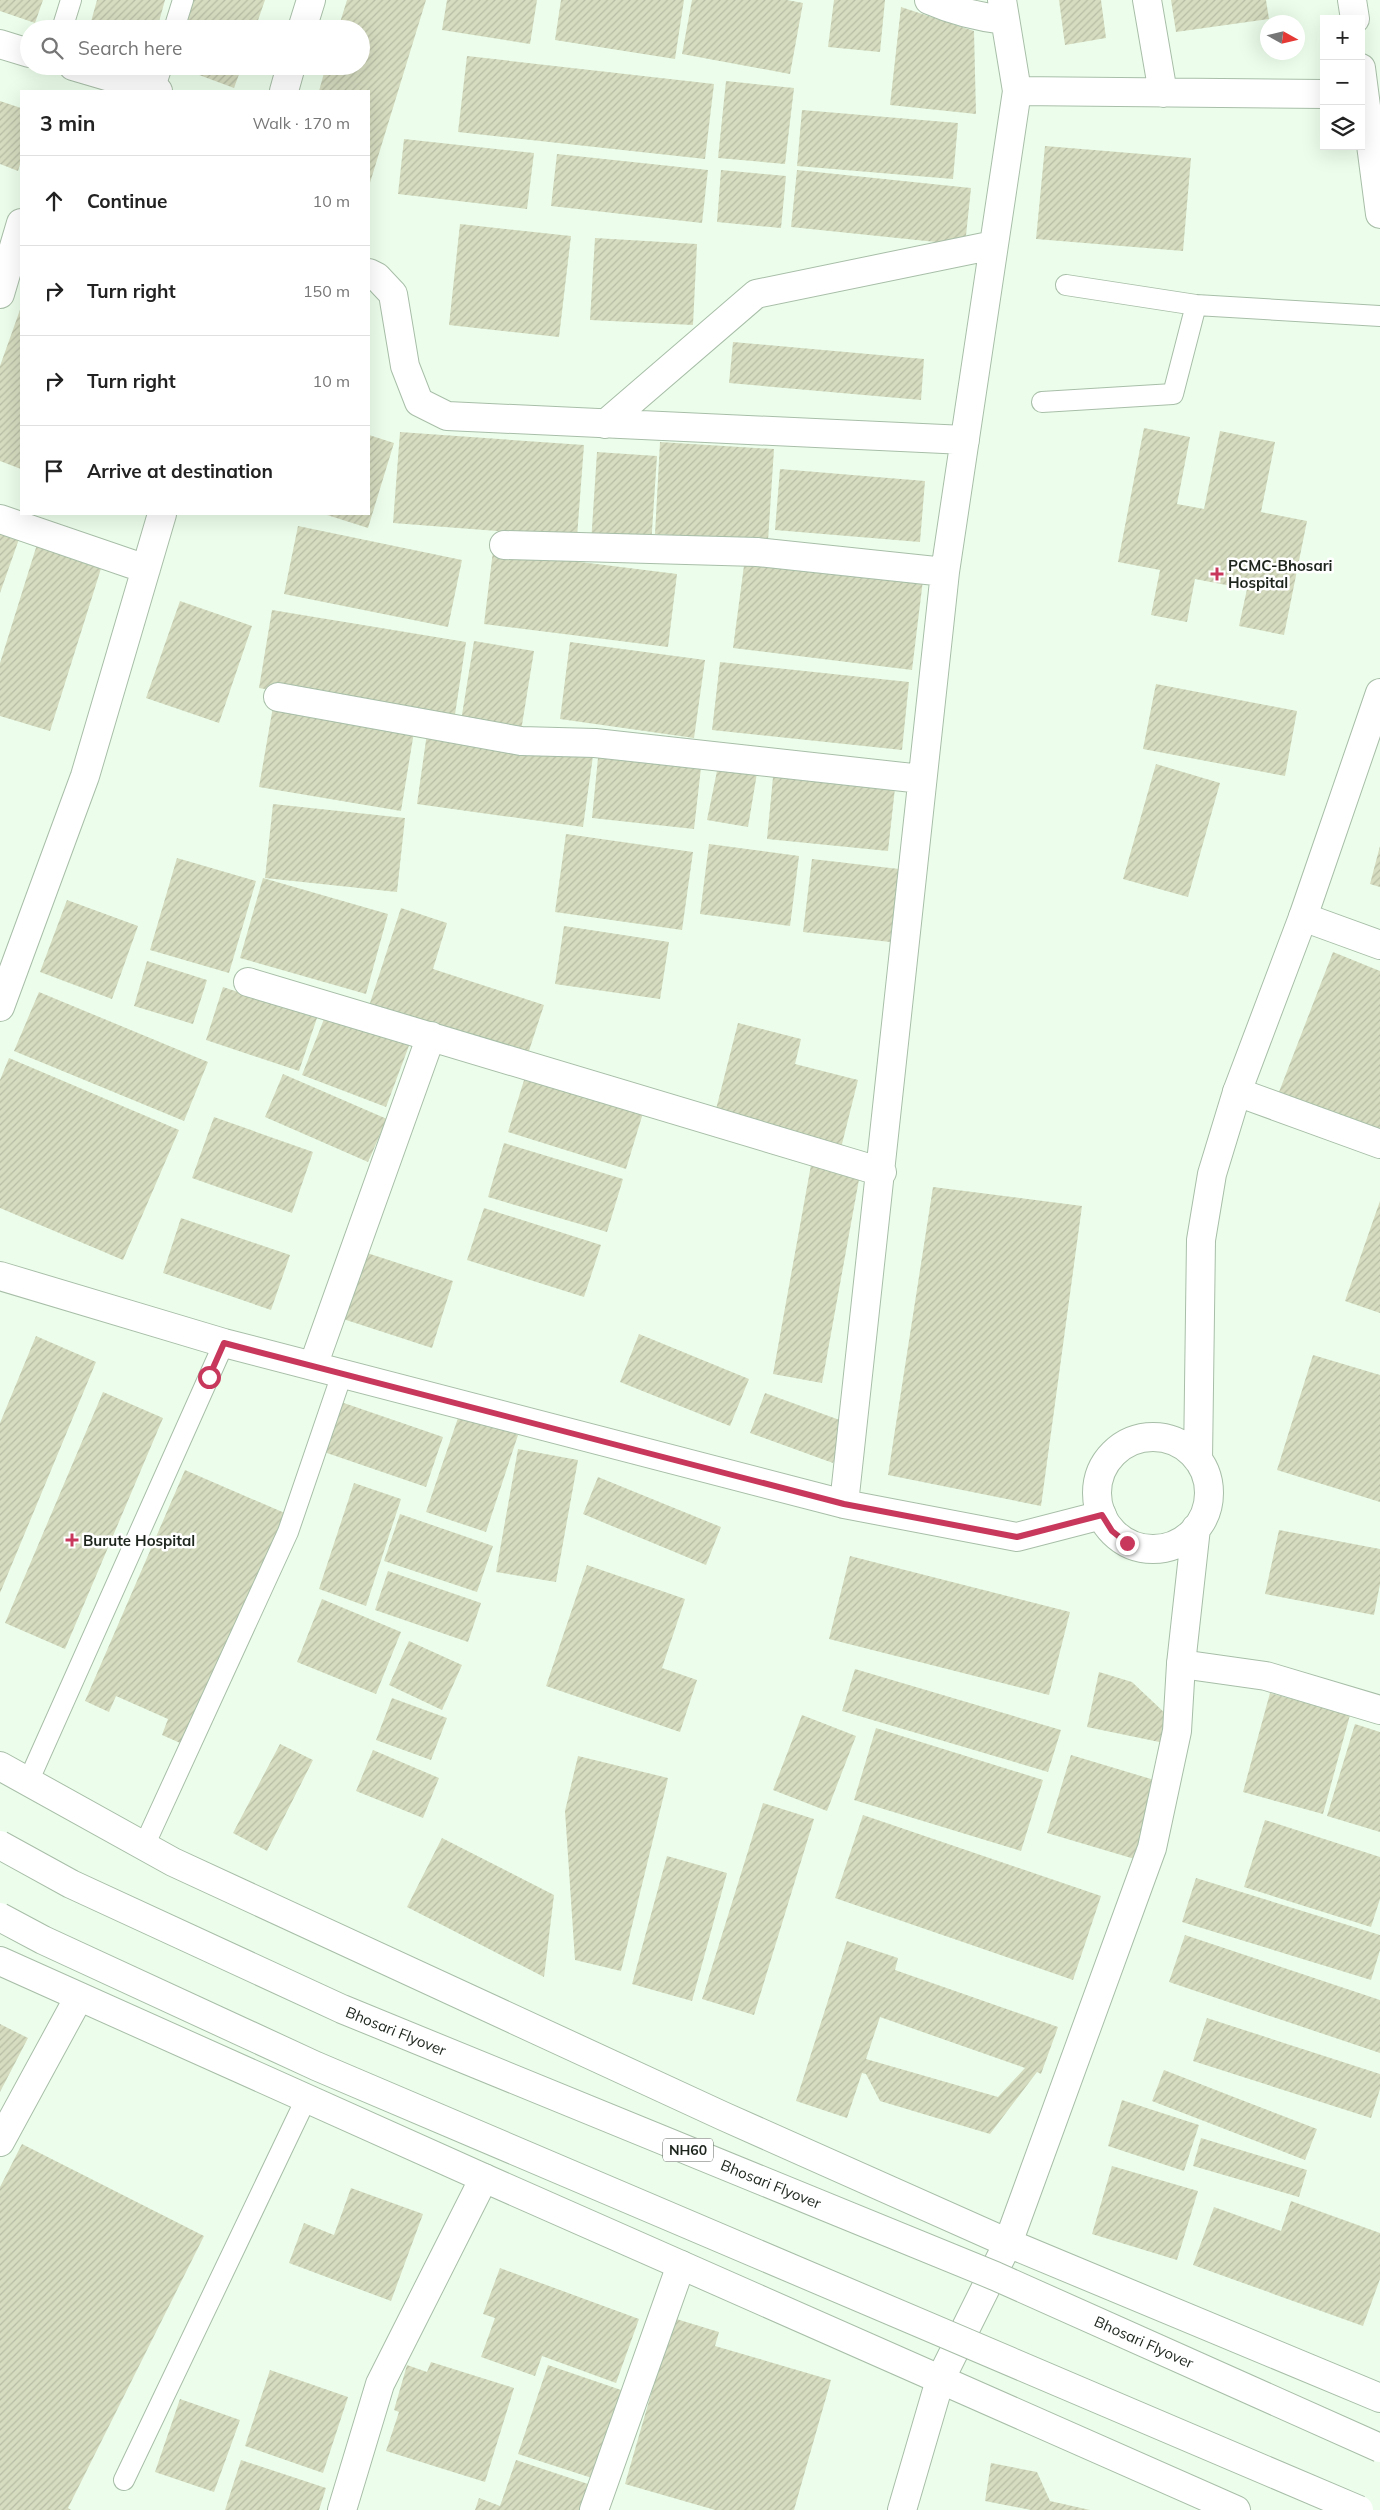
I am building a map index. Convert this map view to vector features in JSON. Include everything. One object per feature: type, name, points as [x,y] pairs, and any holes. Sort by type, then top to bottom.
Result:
[{"type":"main road","points":[[304,20],[310,0]]},
{"type":"main road","points":[[844,1504],[882,1172],[945,572],[1017,91],[1003,10],[982,18],[957,12],[929,0]]},
{"type":"main road","points":[[1147,0],[1163,93]]},
{"type":"main road","points":[[1352,0],[1354,15]]},
{"type":"main road","points":[[0,44],[20,50]]},
{"type":"main road","points":[[121,75],[158,82]]},
{"type":"main road","points":[[284,90],[288,75]]},
{"type":"main road","points":[[1017,91],[1320,94]]},
{"type":"main road","points":[[1364,105],[1380,214]]},
{"type":"main road","points":[[8,292],[20,228]]},
{"type":"main road","points":[[605,424],[756,294],[994,246]]},
{"type":"main road","points":[[370,274],[377,277],[393,294],[405,366],[419,402],[447,416],[965,440]]},
{"type":"main road","points":[[0,1007],[86,776],[162,515]]},
{"type":"main road","points":[[0,519],[146,569]]},
{"type":"main road","points":[[504,545],[757,552],[945,572]]},
{"type":"main road","points":[[1198,1460],[1201,1240],[1212,1174],[1237,1092],[1303,917],[1380,693]]},
{"type":"main road","points":[[278,697],[521,741],[595,743],[922,779]]},
{"type":"main road","points":[[1303,917],[1380,945]]},
{"type":"main road","points":[[248,982],[882,1172]]},
{"type":"main road","points":[[313,1366],[431,1036]]},
{"type":"main road","points":[[1237,1092],[1380,1144]]},
{"type":"main road","points":[[0,1276],[224,1343],[844,1504],[1017,1537],[1102,1515]]},
{"type":"main road","points":[[1157,1437],[1173,1441],[1187,1448],[1198,1460],[1206,1477],[1208,1495],[1205,1513],[1196,1528],[1182,1541],[1164,1548],[1145,1549],[1127,1543],[1112,1531],[1102,1515],[1097,1499],[1098,1483],[1103,1468],[1113,1454],[1125,1444],[1141,1438],[1157,1437]]},
{"type":"main road","points":[[902,2510],[940,2380],[1008,2243],[1152,1848],[1177,1731],[1181,1664],[1196,1528]]},
{"type":"main road","points":[[1181,1664],[1266,1676],[1380,1710]]},
{"type":"main road","points":[[0,1766],[173,1862],[705,2107],[1008,2243],[1380,2398]]},
{"type":"main road","name":"Bhosari Flyover","points":[[0,1845],[71,1884],[342,2009],[995,2276],[1380,2448]]},
{"type":"main road","points":[[0,1917],[43,1940],[316,2066],[1359,2510]]},
{"type":"main road","points":[[0,1961],[306,2099],[1236,2510]]},
{"type":"main road","points":[[0,2142],[79,1997]]},
{"type":"main road","points":[[342,2510],[380,2384],[484,2178]]},
{"type":"main road","points":[[594,2510],[681,2265]]},
{"type":"lane","points":[[65,20],[71,0]]},
{"type":"lane","points":[[177,20],[183,0]]},
{"type":"lane","points":[[1066,285],[1196,305],[1380,316]]},
{"type":"lane","points":[[1042,402],[1173,394],[1196,305]]},
{"type":"lane","points":[[28,1782],[224,1343]]},
{"type":"lane","points":[[144,1846],[288,1532],[342,1374]]},
{"type":"lane","points":[[124,2480],[306,2099]]},
{"type":"building","points":[[0,0],[43,0],[36,20],[26,20],[0,11]]},
{"type":"building","points":[[97,0],[165,0],[159,20],[91,20]]},
{"type":"building","points":[[192,0],[265,0],[258,20],[185,20]]},
{"type":"building","points":[[347,0],[426,0],[370,183],[370,90],[319,90],[323,75],[370,75],[370,20],[341,20]]},
{"type":"building","points":[[447,0],[537,0],[530,44],[442,30]]},
{"type":"building","points":[[561,0],[684,0],[675,59],[555,40]]},
{"type":"building","points":[[692,0],[787,0],[803,3],[790,74],[682,54]]},
{"type":"building","points":[[834,0],[885,0],[880,52],[828,47]]},
{"type":"building","points":[[1059,0],[1101,0],[1106,38],[1065,45]]},
{"type":"building","points":[[1171,0],[1266,0],[1268,15],[1260,15],[1260,20],[1176,32]]},
{"type":"building","points":[[901,7],[974,31],[976,114],[890,105]]},
{"type":"building","points":[[467,56],[714,84],[705,159],[458,132]]},
{"type":"building","points":[[199,75],[239,75],[234,88]]},
{"type":"building","points":[[726,81],[794,88],[785,164],[718,158]]},
{"type":"building","points":[[0,101],[20,108],[20,164],[18,171],[0,164]]},
{"type":"building","points":[[802,110],[958,123],[953,179],[797,166]]},
{"type":"building","points":[[404,139],[534,153],[527,209],[398,194]]},
{"type":"building","points":[[1045,146],[1191,158],[1183,251],[1036,239]]},
{"type":"building","points":[[557,154],[708,170],[702,223],[551,206]]},
{"type":"building","points":[[721,170],[786,176],[781,228],[717,222]]},
{"type":"building","points":[[797,170],[971,188],[965,245],[791,227]]},
{"type":"building","points":[[460,224],[571,236],[559,337],[449,325]]},
{"type":"building","points":[[595,238],[697,244],[693,325],[590,320]]},
{"type":"building","points":[[20,310],[20,469],[0,461],[0,366]]},
{"type":"building","points":[[733,342],[924,359],[921,400],[729,383]]},
{"type":"building","points":[[1144,428],[1190,437],[1177,504],[1204,509],[1220,431],[1275,442],[1261,512],[1307,521],[1284,635],[1239,626],[1247,589],[1195,579],[1187,622],[1151,615],[1160,570],[1118,562]]},
{"type":"building","points":[[400,432],[584,445],[577,537],[393,523]]},
{"type":"building","points":[[370,435],[394,443],[368,528],[327,515],[370,515]]},
{"type":"building","points":[[660,442],[774,449],[768,541],[655,534]]},
{"type":"building","points":[[597,452],[657,456],[651,546],[591,543]]},
{"type":"building","points":[[780,469],[925,481],[920,542],[775,530]]},
{"type":"building","points":[[298,526],[462,560],[448,627],[284,594]]},
{"type":"building","points":[[0,532],[19,539],[0,593]]},
{"type":"building","points":[[39,538],[104,559],[50,731],[0,716],[0,663]]},
{"type":"building","points":[[493,551],[677,574],[668,647],[484,624]]},
{"type":"building","points":[[745,558],[923,580],[912,670],[733,648]]},
{"type":"building","points":[[180,601],[252,626],[219,723],[146,698]]},
{"type":"building","points":[[272,610],[466,642],[454,721],[259,688]]},
{"type":"building","points":[[474,641],[534,651],[520,737],[460,727]]},
{"type":"building","points":[[570,642],[705,660],[694,738],[560,719]]},
{"type":"building","points":[[720,662],[909,682],[902,750],[712,730]]},
{"type":"building","points":[[1156,684],[1297,711],[1285,776],[1143,749]]},
{"type":"building","points":[[274,701],[415,726],[401,811],[259,787]]},
{"type":"building","points":[[427,733],[593,756],[583,827],[417,804]]},
{"type":"building","points":[[599,748],[702,759],[694,829],[592,818]]},
{"type":"building","points":[[719,761],[758,767],[748,827],[707,820]]},
{"type":"building","points":[[1156,764],[1220,783],[1188,897],[1123,879]]},
{"type":"building","points":[[774,767],[896,779],[888,851],[767,839]]},
{"type":"building","points":[[273,804],[405,818],[397,892],[265,878]]},
{"type":"building","points":[[566,834],[693,852],[682,930],[555,912]]},
{"type":"building","points":[[709,844],[799,856],[790,926],[700,914]]},
{"type":"building","points":[[1380,846],[1380,887],[1370,884]]},
{"type":"building","points":[[177,858],[256,881],[229,973],[150,950]]},
{"type":"building","points":[[812,859],[899,869],[890,942],[803,932]]},
{"type":"building","points":[[263,878],[388,914],[366,994],[240,958]]},
{"type":"building","points":[[67,900],[138,926],[112,999],[40,972]]},
{"type":"building","points":[[401,908],[447,923],[433,969],[544,1005],[526,1060],[368,1009]]},
{"type":"building","points":[[564,926],[669,942],[660,999],[555,984]]},
{"type":"building","points":[[1333,952],[1380,971],[1380,1132],[1279,1092]]},
{"type":"building","points":[[147,961],[207,980],[193,1024],[134,1006]]},
{"type":"building","points":[[223,987],[317,1018],[299,1071],[206,1040]]},
{"type":"building","points":[[39,992],[208,1062],[184,1121],[14,1051]]},
{"type":"building","points":[[324,1019],[410,1043],[386,1107],[302,1075]]},
{"type":"building","points":[[738,1023],[801,1039],[795,1064],[858,1080],[840,1152],[713,1121]]},
{"type":"building","points":[[9,1058],[179,1130],[123,1260],[0,1208],[0,1080]]},
{"type":"building","points":[[283,1074],[387,1119],[368,1162],[265,1117]]},
{"type":"building","points":[[525,1077],[643,1113],[626,1169],[508,1132]]},
{"type":"building","points":[[214,1117],[313,1152],[292,1213],[192,1178]]},
{"type":"building","points":[[504,1143],[623,1179],[607,1232],[488,1197]]},
{"type":"building","points":[[811,1165],[860,1174],[822,1383],[773,1374]]},
{"type":"building","points":[[933,1187],[1082,1206],[1041,1506],[888,1475]]},
{"type":"building","points":[[1380,1201],[1380,1313],[1345,1301]]},
{"type":"building","points":[[484,1208],[601,1245],[584,1297],[467,1260]]},
{"type":"building","points":[[181,1218],[290,1255],[271,1310],[163,1273]]},
{"type":"building","points":[[361,1251],[453,1281],[432,1348],[340,1318]]},
{"type":"building","points":[[639,1334],[749,1379],[730,1426],[620,1382]]},
{"type":"building","points":[[36,1336],[96,1362],[0,1593],[0,1423]]},
{"type":"building","points":[[1313,1355],[1380,1375],[1380,1502],[1277,1470]]},
{"type":"building","points":[[103,1392],[163,1418],[65,1649],[5,1623]]},
{"type":"building","points":[[765,1393],[848,1423],[833,1463],[750,1433]]},
{"type":"building","points":[[341,1402],[443,1437],[426,1487],[324,1452]]},
{"type":"building","points":[[459,1415],[518,1435],[486,1532],[426,1512]]},
{"type":"building","points":[[518,1449],[578,1460],[556,1582],[496,1572]]},
{"type":"building","points":[[185,1470],[287,1514],[187,1746],[162,1735],[168,1719],[116,1696],[109,1712],[85,1701]]},
{"type":"building","points":[[598,1477],[721,1527],[706,1565],[583,1514]]},
{"type":"building","points":[[354,1483],[401,1499],[366,1606],[319,1589]]},
{"type":"building","points":[[400,1514],[493,1546],[477,1592],[384,1561]]},
{"type":"building","points":[[1279,1530],[1380,1549],[1380,1584],[1374,1615],[1265,1594]]},
{"type":"building","points":[[850,1556],[1070,1612],[1049,1695],[829,1639]]},
{"type":"building","points":[[587,1565],[685,1599],[662,1668],[697,1680],[680,1732],[546,1686]]},
{"type":"building","points":[[388,1571],[481,1603],[468,1642],[375,1610]]},
{"type":"building","points":[[322,1599],[401,1632],[376,1694],[297,1662]]},
{"type":"building","points":[[409,1641],[462,1665],[442,1710],[389,1685]]},
{"type":"building","points":[[855,1669],[1061,1730],[1048,1772],[842,1711]]},
{"type":"building","points":[[1099,1672],[1132,1682],[1168,1716],[1169,1744],[1087,1727]]},
{"type":"building","points":[[1270,1693],[1350,1715],[1323,1814],[1243,1792]]},
{"type":"building","points":[[392,1698],[447,1718],[431,1760],[376,1740]]},
{"type":"building","points":[[802,1715],[856,1736],[827,1811],[773,1790]]},
{"type":"building","points":[[1355,1724],[1380,1732],[1380,1832],[1327,1816]]},
{"type":"building","points":[[876,1728],[1043,1780],[1021,1851],[854,1800]]},
{"type":"building","points":[[280,1744],[313,1760],[267,1851],[233,1833]]},
{"type":"building","points":[[373,1750],[439,1778],[423,1818],[356,1791]]},
{"type":"building","points":[[1071,1755],[1161,1782],[1138,1860],[1047,1833]]},
{"type":"building","points":[[578,1756],[668,1778],[621,1971],[575,1960],[565,1811]]},
{"type":"building","points":[[763,1803],[814,1819],[754,2015],[702,1999]]},
{"type":"building","points":[[863,1815],[1101,1896],[1073,1980],[835,1898]]},
{"type":"building","points":[[1265,1820],[1380,1857],[1380,1899],[1371,1927],[1244,1887]]},
{"type":"building","points":[[442,1838],[554,1895],[544,1977],[407,1907]]},
{"type":"building","points":[[667,1856],[727,1873],[692,2001],[632,1984]]},
{"type":"building","points":[[1196,1878],[1380,1935],[1380,1950],[1371,1980],[1182,1922]]},
{"type":"building","points":[[1185,1935],[1380,2000],[1380,2053],[1169,1982]]},
{"type":"building","points":[[847,1941],[898,1958],[895,1970],[1058,2027],[1041,2074],[1037,2072],[990,2134],[880,2101],[866,2074],[862,2073],[847,2118],[796,2101]],"holes":[[[880,2017],[1025,2068],[998,2097],[866,2059]]]},
{"type":"building","points":[[1207,2018],[1380,2074],[1380,2089],[1371,2118],[1193,2061]]},
{"type":"building","points":[[0,2024],[28,2038],[0,2092]]},
{"type":"building","points":[[1164,2070],[1317,2129],[1305,2160],[1152,2101]]},
{"type":"building","points":[[1122,2100],[1199,2125],[1184,2171],[1108,2146]]},
{"type":"building","points":[[1201,2138],[1307,2170],[1299,2197],[1193,2166]]},
{"type":"building","points":[[22,2144],[204,2236],[68,2508],[71,2510],[0,2510],[0,2187]]},
{"type":"building","points":[[1112,2166],[1198,2191],[1177,2260],[1092,2234]]},
{"type":"building","points":[[351,2188],[423,2214],[391,2301],[289,2263],[304,2223],[334,2235]]},
{"type":"building","points":[[1291,2201],[1380,2233],[1380,2279],[1363,2326],[1193,2265],[1214,2207],[1281,2231]]},
{"type":"building","points":[[500,2268],[639,2319],[616,2383],[542,2356],[535,2376],[481,2357],[495,2318],[483,2314]]},
{"type":"building","points":[[673,2318],[719,2332],[715,2346],[831,2380],[794,2510],[715,2510],[625,2484]]},
{"type":"building","points":[[431,2362],[514,2388],[485,2482],[386,2451],[399,2412],[394,2410],[407,2365],[427,2372]]},
{"type":"building","points":[[548,2365],[624,2391],[595,2479],[518,2454]]},
{"type":"building","points":[[270,2370],[348,2397],[323,2473],[245,2446]]},
{"type":"building","points":[[180,2399],[240,2420],[214,2492],[155,2472]]},
{"type":"building","points":[[241,2460],[326,2488],[319,2510],[225,2510]]},
{"type":"building","points":[[516,2460],[591,2485],[583,2510],[475,2510],[479,2498],[500,2506]]},
{"type":"building","points":[[991,2463],[1037,2472],[1050,2501],[1090,2510],[1031,2510],[985,2501]]},
{"type":"place","name":"PCMC-Bhosari Hospital","points":[[1217,574]]},
{"type":"place","name":"Burute Hospital","points":[[72,1540]]},
{"type":"route","points":[[209,1377],[224,1343],[844,1504],[1017,1537],[1102,1515],[1112,1531],[1127,1543]]}]
